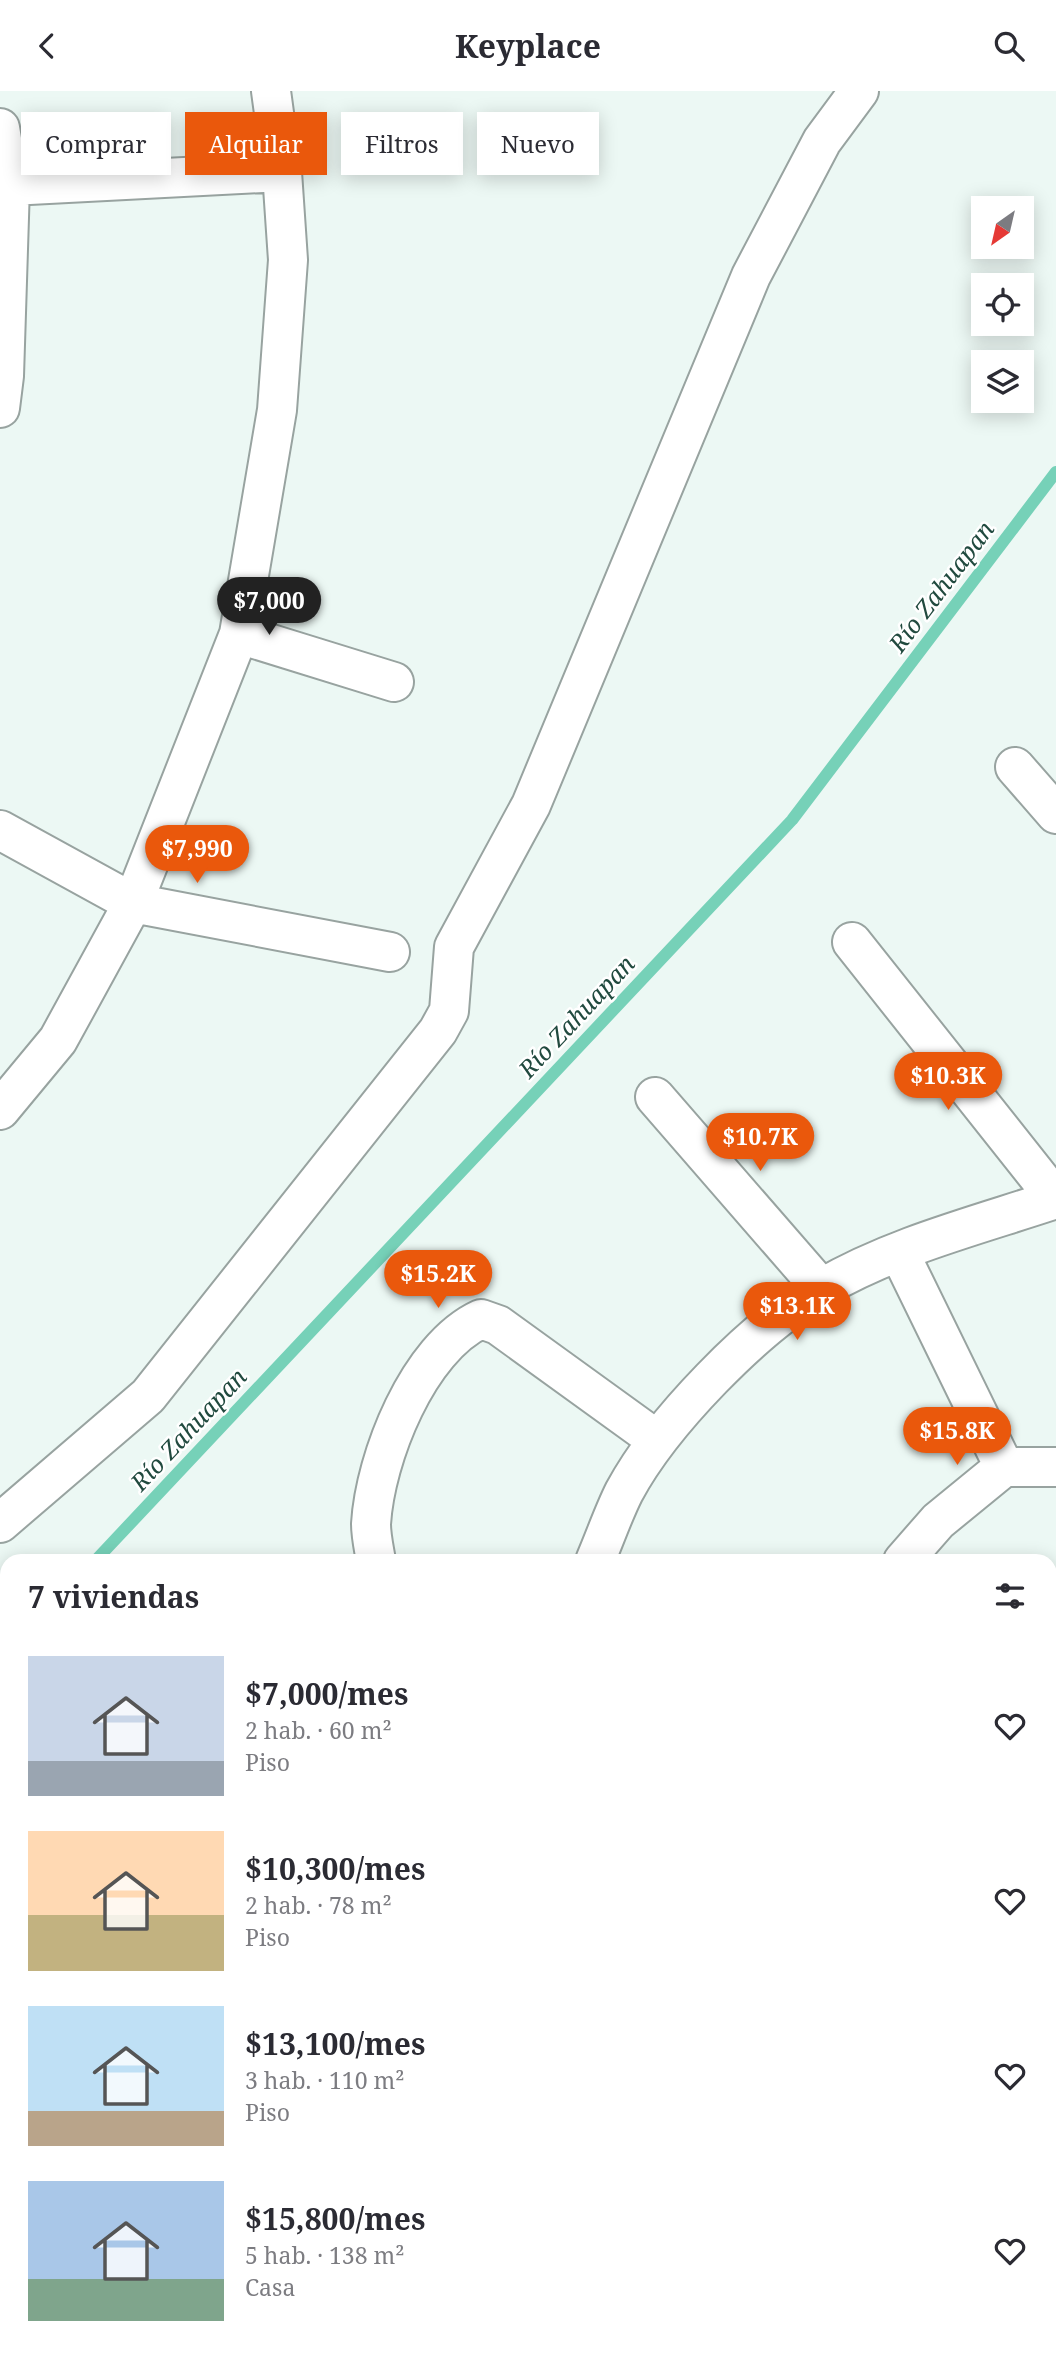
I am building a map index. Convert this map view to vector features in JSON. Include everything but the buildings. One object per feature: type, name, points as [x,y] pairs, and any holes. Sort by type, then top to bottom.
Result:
[{"type":"street","points":[[271,91],[274,112]]},
{"type":"street","points":[[0,1523],[148,1396],[438,1031],[449,1011],[454,947],[531,805],[751,277],[822,141],[859,91]]},
{"type":"street","points":[[0,128],[9,186],[5,376],[0,408]]},
{"type":"street","points":[[9,186],[224,175]]},
{"type":"street","points":[[0,1110],[58,1040],[133,903],[239,633],[277,410],[288,260],[282,175]]},
{"type":"street","points":[[239,633],[394,682]]},
{"type":"street","points":[[1015,767],[1056,814]]},
{"type":"street","points":[[0,830],[133,903],[390,952]]},
{"type":"street","points":[[599,1554],[624,1493],[657,1440],[748,1342],[821,1288],[899,1252],[1056,1199],[852,942]]},
{"type":"street","points":[[654,1097],[821,1288]]},
{"type":"street","points":[[899,1252],[1004,1467]]},
{"type":"street","points":[[375,1554],[371,1526],[377,1488],[404,1408],[428,1367],[462,1327],[481,1319],[498,1325],[657,1440]]},
{"type":"street","points":[[908,1554],[938,1521],[1004,1467],[1056,1467]]},
{"type":"waterway","name":"Río Zahuapan","points":[[102,1554],[792,820],[1056,472]]}]
